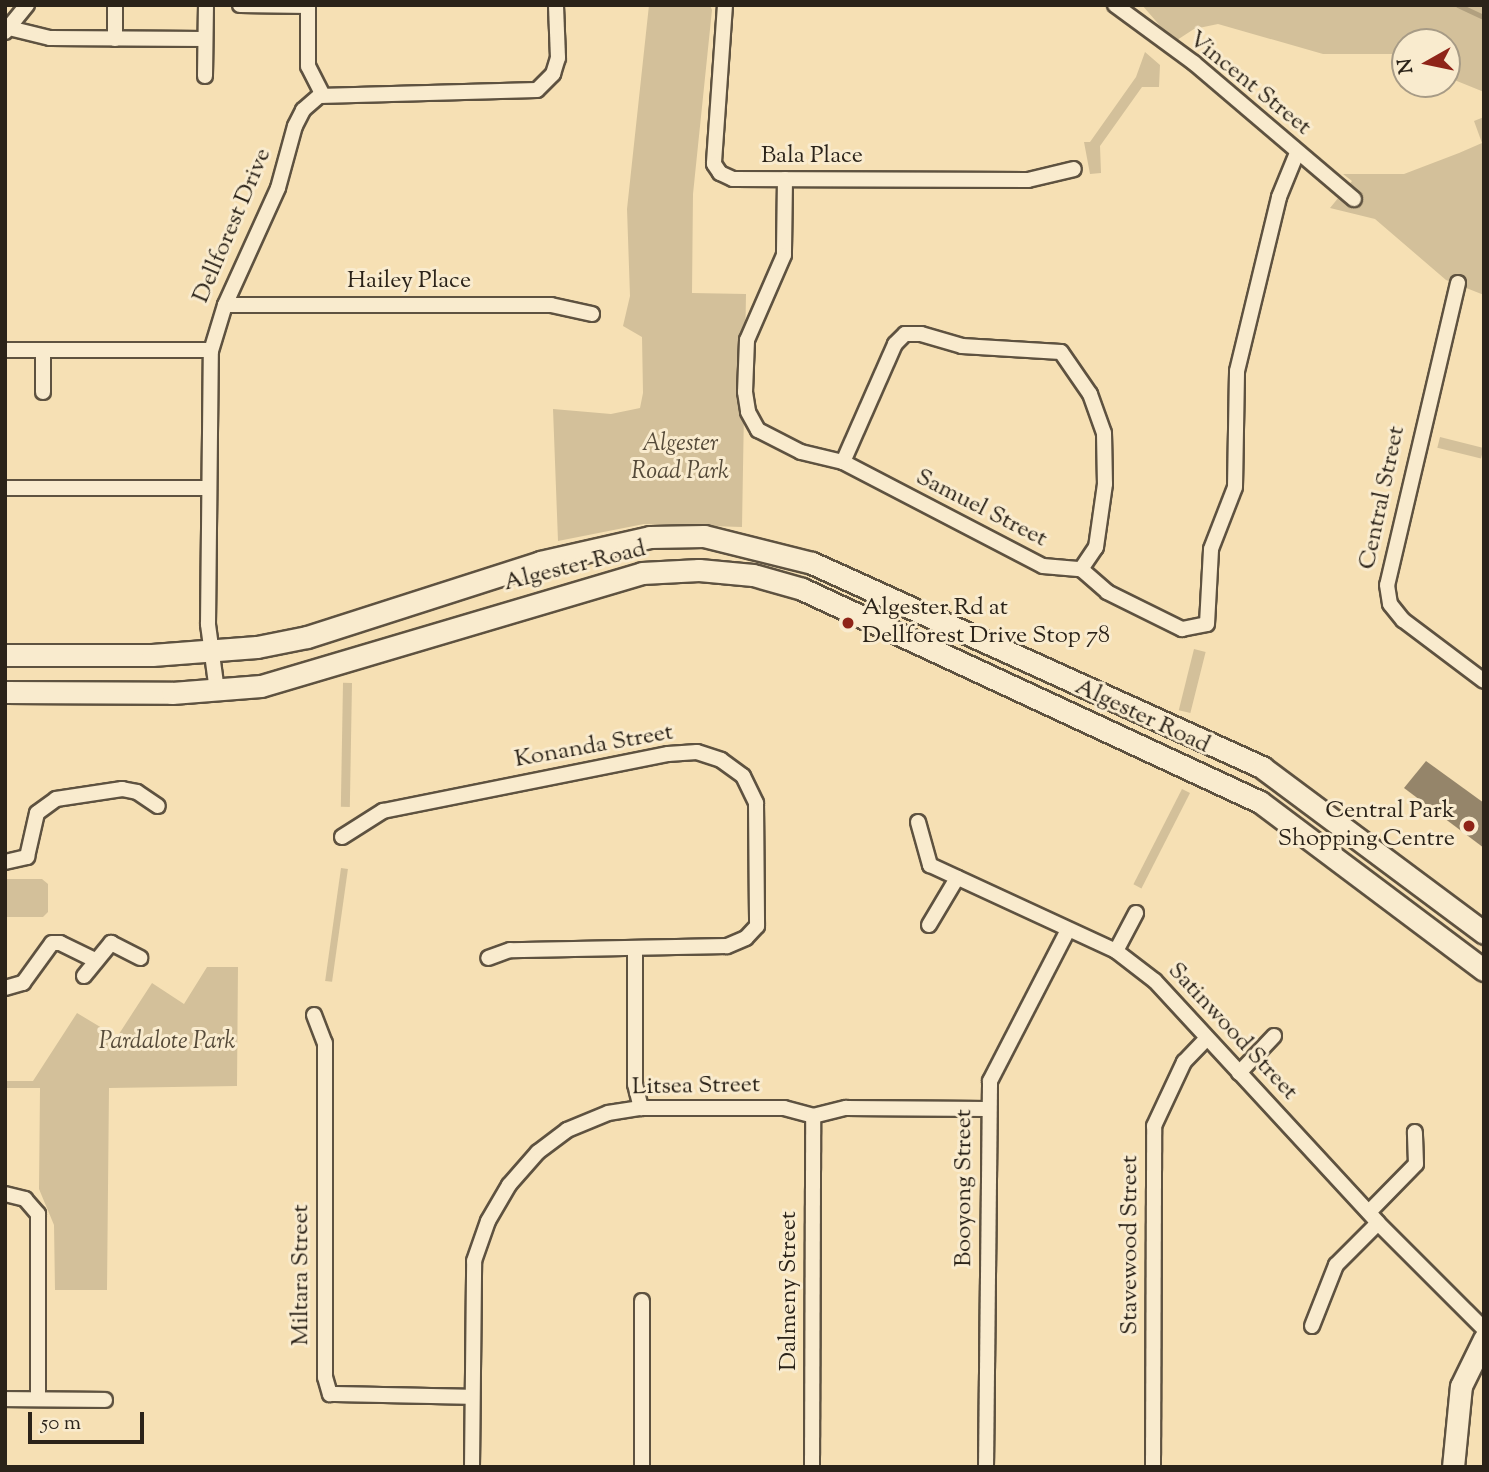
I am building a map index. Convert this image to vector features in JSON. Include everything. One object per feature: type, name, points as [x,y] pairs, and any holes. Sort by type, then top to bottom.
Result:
[{"type":"main road","name":"Algester Road","points":[[5,655],[209,652],[307,637],[540,562],[650,537],[704,536],[812,563],[906,603],[1263,768],[1309,798],[1484,933]]},
{"type":"main road","name":"Algester Road","points":[[5,692],[217,691],[261,686],[642,573],[699,570],[753,575],[802,589],[1260,802],[1484,970]]},
{"type":"main road","points":[[1452,1467],[1461,1386],[1484,1339]]},
{"type":"street","points":[[27,5],[7,30],[50,38],[205,39]]},
{"type":"street","points":[[114,38],[115,5]]},
{"type":"street","points":[[205,76],[206,5]]},
{"type":"street","points":[[240,5],[307,5],[307,66],[323,95],[537,90],[553,75],[558,58],[556,5]]},
{"type":"street","name":"Bala Place","points":[[725,5],[713,164],[733,179],[1028,180],[1074,169]]},
{"type":"street","name":"Vincent Street","points":[[1115,5],[1194,63],[1354,199]]},
{"type":"street","name":"Dellforest Drive","points":[[217,691],[209,652],[211,350],[225,305],[278,188],[295,126],[303,110],[323,95]]},
{"type":"street","points":[[843,462],[895,344],[905,334],[920,334],[962,346],[1061,352],[1090,394],[1104,433],[1105,484],[1096,547],[1081,569],[1107,592],[1162,622],[1182,629],[1207,624],[1211,549],[1235,487],[1237,371],[1279,197],[1297,153]]},
{"type":"street","name":"Samuel Street","points":[[785,179],[784,255],[747,340],[748,412],[758,430],[802,452],[843,462],[1043,566],[1081,569]]},
{"type":"street","name":"Central Street","points":[[1458,283],[1419,436],[1387,585],[1390,604],[1403,620],[1484,681]]},
{"type":"street","name":"Hailey Place","points":[[225,305],[551,305],[592,314]]},
{"type":"street","points":[[5,349],[211,350]]},
{"type":"street","points":[[43,350],[43,392]]},
{"type":"street","points":[[5,488],[208,488]]},
{"type":"street","name":"Konanda Street","points":[[342,837],[383,811],[397,808],[668,754],[697,752],[721,760],[743,776],[756,803],[757,926],[746,938],[727,946],[635,948]]},
{"type":"street","points":[[5,862],[27,857],[37,813],[56,799],[122,789],[137,792],[158,806]]},
{"type":"street","name":"Satinwood Street","points":[[918,821],[930,865],[1116,951],[1155,981],[1373,1217],[1484,1329]]},
{"type":"street","points":[[929,925],[957,878]]},
{"type":"street","points":[[1116,951],[1136,914]]},
{"type":"street","name":"Booyong Street","points":[[986,1467],[987,1109],[997,1062],[1068,930]]},
{"type":"street","points":[[5,988],[23,983],[52,943],[95,960]]},
{"type":"street","points":[[84,976],[111,943],[140,958]]},
{"type":"street","points":[[488,958],[510,950],[635,948],[635,1084],[641,1108]]},
{"type":"street","name":"Miltara Street","points":[[314,1014],[325,1043],[325,1377],[330,1394],[346,1398],[471,1396]]},
{"type":"street","points":[[1239,1073],[1274,1036]]},
{"type":"street","name":"Stavewood Street","points":[[1153,1467],[1154,1126],[1184,1062],[1206,1039]]},
{"type":"street","name":"Litsea Street","points":[[472,1467],[474,1261],[488,1221],[504,1194],[538,1152],[568,1130],[608,1113],[641,1108],[784,1108],[813,1116],[846,1108],[987,1109]]},
{"type":"street","name":"Dalmeny Street","points":[[812,1467],[813,1116]]},
{"type":"street","points":[[1312,1326],[1336,1265],[1416,1164],[1415,1132]]},
{"type":"street","points":[[5,1194],[25,1199],[38,1214],[38,1399]]},
{"type":"street","points":[[642,1301],[642,1467]]},
{"type":"street","points":[[5,1399],[105,1400]]},
{"type":"green space","name":"Algester Road Park","points":[[649,5],[710,5],[712,10],[693,194],[692,293],[746,294],[742,527],[644,524],[558,541],[553,409],[611,414],[640,408],[643,393],[642,337],[623,326],[630,296],[627,209]]},
{"type":"green space","points":[[1142,5],[1484,5],[1484,92],[1461,83],[1461,28],[1391,28],[1391,54],[1323,54],[1218,24],[1194,29],[1174,42]]},
{"type":"green space","points":[[1145,52],[1160,65],[1159,87],[1142,87],[1100,146],[1101,173],[1090,174],[1084,142],[1090,142],[1136,77]]},
{"type":"green space","points":[[1484,117],[1484,295],[1446,280],[1375,219],[1330,208],[1352,181],[1343,174],[1404,174],[1459,153],[1482,143],[1474,121]]},
{"type":"green space","points":[[1440,437],[1484,448],[1481,459],[1437,448]]},
{"type":"green space","points":[[1194,649],[1206,652],[1190,713],[1179,710]]},
{"type":"green space","points":[[343,683],[352,683],[350,807],[341,807]]},
{"type":"green space","points":[[1182,789],[1190,793],[1141,888],[1133,884]]},
{"type":"green space","points":[[341,868],[348,869],[332,982],[325,981]]},
{"type":"green space","points":[[5,879],[42,879],[48,884],[48,912],[43,917],[5,917]]},
{"type":"green space","name":"Pardalote Park","points":[[207,967],[238,967],[237,1086],[109,1088],[107,1290],[55,1290],[54,1225],[39,1189],[40,1088],[5,1088],[5,1081],[33,1081],[77,1013],[117,1037],[152,983],[184,1004]]},
{"type":"building","name":"Central Park Shopping Centre","points":[[1426,761],[1484,803],[1484,848],[1404,788]]},
{"type":"waterway","points":[[1458,5],[1484,17]]},
{"type":"place","name":"Algester Rd at Dellforest Drive Stop 78","points":[[848,623]]},
{"type":"place","name":"Central Park Shopping Centre","points":[[1469,826]]}]
